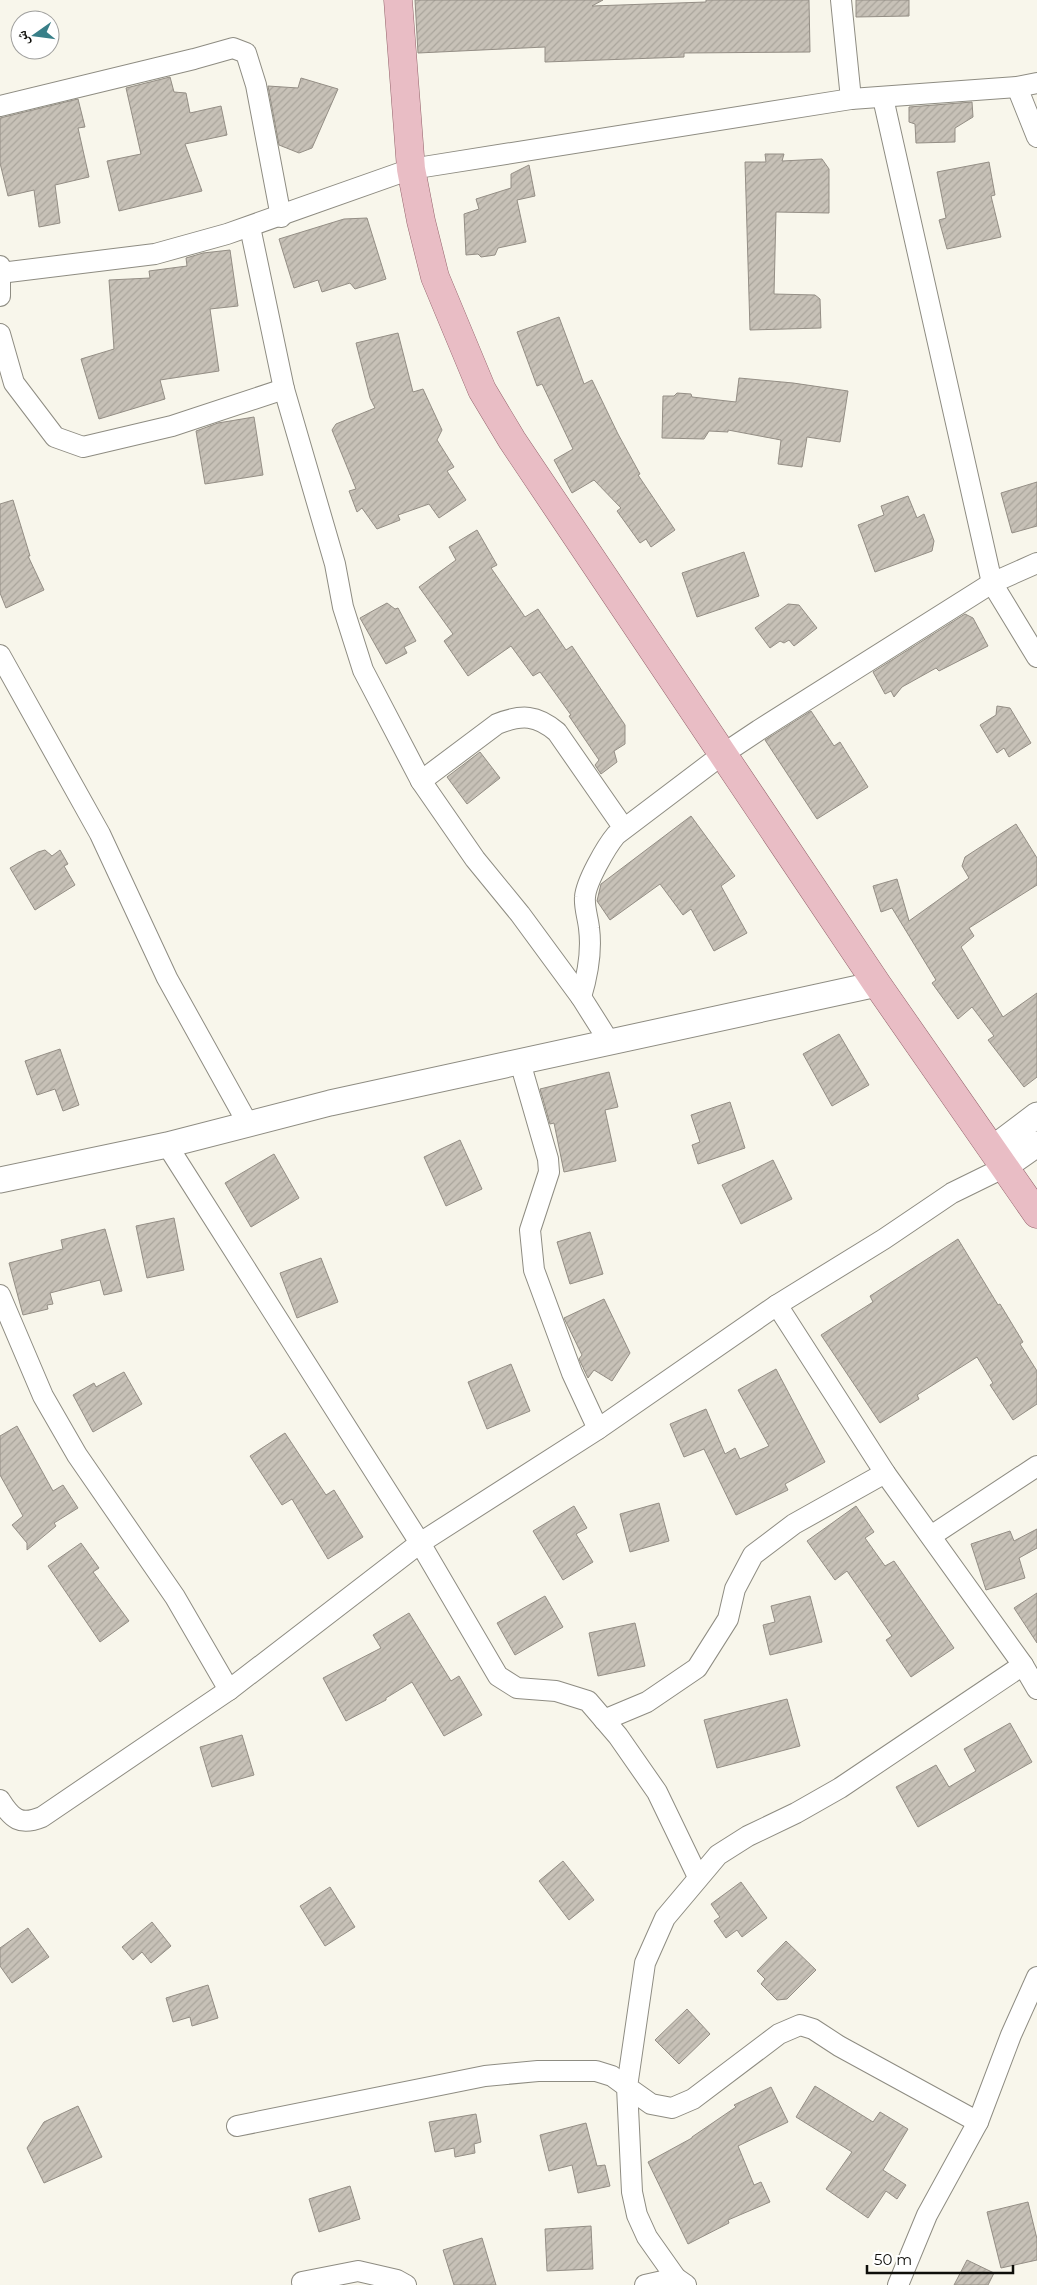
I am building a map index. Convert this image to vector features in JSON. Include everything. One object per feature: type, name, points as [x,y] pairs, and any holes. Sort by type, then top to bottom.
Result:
[{"type":"main road","points":[[398,0],[411,169],[421,221],[435,277],[482,390],[512,440],[877,984],[1037,1214]]},
{"type":"street","points":[[842,0],[851,99]]},
{"type":"street","points":[[0,106],[233,48],[246,53],[256,85],[281,217]]},
{"type":"street","points":[[0,296],[0,271],[155,254],[281,217],[411,169],[851,99],[1017,87],[1037,83]]},
{"type":"street","points":[[1017,87],[1037,137]]},
{"type":"street","points":[[883,98],[992,583],[1037,657]]},
{"type":"street","points":[[250,227],[284,389],[335,564],[343,607],[363,670],[421,781],[475,858],[520,914],[581,997],[610,1043]]},
{"type":"street","points":[[0,334],[14,383],[55,436],[83,447],[172,426],[284,389]]},
{"type":"street","points":[[581,997],[590,953],[589,927],[585,904],[586,891],[603,852],[624,827],[723,754],[992,583],[1037,563]]},
{"type":"street","points":[[0,654],[100,834],[167,978],[248,1124]]},
{"type":"street","points":[[421,781],[497,724],[518,718],[544,721],[558,732],[624,827]]},
{"type":"street","points":[[0,1180],[167,1145],[330,1103],[877,984]]},
{"type":"street","points":[[520,1062],[548,1159],[549,1172],[530,1230],[534,1270],[572,1373],[598,1429]]},
{"type":"street","points":[[0,1800],[7,1811],[17,1820],[30,1822],[42,1816],[229,1690],[420,1543],[598,1429],[777,1305],[884,1239],[952,1192],[998,1159],[1037,1115]]},
{"type":"street","points":[[998,1159],[1037,1144]]},
{"type":"street","points":[[167,1145],[420,1543],[498,1676],[517,1688],[556,1691],[588,1702],[628,1749],[656,1792],[698,1877]]},
{"type":"street","points":[[0,1295],[43,1396],[77,1455],[175,1597],[229,1690]]},
{"type":"street","points":[[777,1305],[885,1473],[1023,1665],[1037,1689]]},
{"type":"street","points":[[931,1536],[1037,1466]]},
{"type":"street","points":[[604,1720],[647,1702],[697,1668],[728,1619],[735,1589],[753,1555],[794,1524],[885,1473]]},
{"type":"street","points":[[681,2282],[647,2237],[637,2215],[632,2192],[628,2087],[645,1963],[665,1918],[718,1855],[733,1845],[840,1788],[1023,1665]]},
{"type":"street","points":[[898,2285],[927,2215],[978,2122],[1011,2035],[1037,1977]]},
{"type":"street","points":[[237,2126],[485,2076],[538,2071],[596,2071],[612,2076],[651,2104],[672,2108],[693,2099],[778,2034],[800,2025],[813,2028],[840,2046],[978,2122]]},
{"type":"street","points":[[302,2282],[358,2271],[397,2280],[406,2285]]},
{"type":"street","points":[[645,2285],[681,2282]]},
{"type":"building","points":[[415,0],[603,0],[592,6],[706,2],[706,0],[809,0],[810,52],[684,53],[684,57],[545,62],[545,47],[418,53]]},
{"type":"building","points":[[856,0],[909,0],[909,16],[856,17]]},
{"type":"building","points":[[170,77],[174,92],[186,93],[190,113],[221,106],[227,135],[185,144],[202,191],[119,211],[107,161],[141,154],[126,88]]},
{"type":"building","points":[[301,78],[338,89],[312,148],[299,153],[279,145],[268,86],[298,88]]},
{"type":"building","points":[[78,99],[85,127],[78,128],[89,177],[55,185],[60,223],[39,227],[34,190],[8,196],[0,163],[0,118]]},
{"type":"building","points":[[972,102],[973,117],[955,128],[955,142],[916,143],[915,124],[909,122],[909,107]]},
{"type":"building","points":[[765,154],[784,154],[782,161],[822,159],[829,169],[829,213],[776,212],[774,294],[815,295],[820,299],[821,328],[750,330],[745,162],[766,162]]},
{"type":"building","points":[[989,162],[995,195],[991,196],[1001,237],[947,249],[939,220],[946,218],[937,172]]},
{"type":"building","points":[[529,165],[535,196],[517,200],[526,242],[498,248],[495,255],[481,257],[478,254],[466,255],[464,214],[479,209],[476,199],[511,188],[511,174]]},
{"type":"building","points":[[367,218],[386,279],[355,289],[350,283],[322,292],[318,280],[294,288],[279,239],[344,219]]},
{"type":"building","points":[[230,250],[238,306],[210,309],[219,371],[160,380],[165,399],[99,419],[81,359],[114,349],[109,280],[150,278],[149,271],[187,266],[186,258],[203,253]]},
{"type":"building","points":[[559,317],[584,384],[592,380],[640,474],[638,475],[675,530],[651,547],[646,539],[640,543],[617,511],[621,508],[594,480],[572,493],[554,460],[573,449],[542,384],[537,386],[517,332]]},
{"type":"building","points":[[398,333],[413,392],[423,389],[442,430],[437,440],[454,467],[447,471],[466,500],[439,518],[429,504],[398,515],[400,520],[377,529],[362,508],[357,512],[349,491],[356,489],[332,430],[336,424],[375,408],[370,398],[356,343]]},
{"type":"building","points":[[739,378],[848,391],[840,442],[807,437],[802,467],[778,464],[781,440],[728,430],[728,432],[709,431],[704,439],[662,438],[663,396],[674,396],[677,393],[691,394],[692,397],[736,402]]},
{"type":"building","points":[[254,417],[263,475],[205,484],[196,431],[218,423]]},
{"type":"building","points":[[1037,482],[1037,526],[1012,533],[1001,493]]},
{"type":"building","points":[[908,496],[917,518],[924,514],[934,541],[932,551],[875,572],[858,525],[884,515],[881,506]]},
{"type":"building","points":[[13,500],[30,556],[28,556],[44,590],[6,608],[0,593],[0,504]]},
{"type":"building","points":[[477,530],[497,565],[491,568],[525,617],[538,609],[566,650],[572,646],[625,725],[625,744],[614,751],[617,762],[601,774],[595,765],[599,760],[569,716],[571,715],[540,672],[533,676],[511,646],[468,676],[444,641],[453,634],[419,587],[456,560],[449,547]]},
{"type":"building","points":[[744,552],[759,596],[697,617],[682,573]]},
{"type":"building","points":[[387,603],[395,609],[398,608],[416,641],[404,647],[407,653],[386,664],[360,618]]},
{"type":"building","points":[[788,604],[799,605],[817,628],[794,646],[789,640],[784,643],[780,641],[770,648],[755,628]]},
{"type":"building","points":[[965,614],[973,618],[988,646],[939,671],[936,668],[902,687],[894,697],[891,691],[885,694],[873,672]]},
{"type":"building","points":[[997,706],[1010,708],[1031,743],[1009,757],[1004,748],[997,753],[980,725],[996,715]]},
{"type":"building","points":[[811,711],[834,746],[840,742],[868,787],[817,819],[765,740]]},
{"type":"building","points":[[480,752],[500,778],[467,804],[447,777]]},
{"type":"building","points":[[691,816],[735,876],[721,886],[747,933],[714,951],[691,909],[683,915],[660,884],[610,920],[597,901],[601,884]]},
{"type":"building","points":[[1016,824],[1037,858],[1037,885],[969,928],[974,936],[961,947],[1003,1017],[1037,993],[1037,1077],[1024,1087],[988,1040],[994,1036],[972,1007],[958,1019],[932,983],[936,980],[892,908],[881,912],[873,886],[897,879],[909,921],[969,878],[962,866],[965,857]]},
{"type":"building","points":[[45,850],[52,856],[60,850],[68,864],[64,866],[75,885],[35,910],[10,868]]},
{"type":"building","points":[[839,1034],[869,1085],[832,1106],[803,1054]]},
{"type":"building","points":[[60,1049],[79,1105],[63,1111],[55,1089],[37,1095],[25,1061]]},
{"type":"building","points":[[609,1072],[618,1107],[605,1110],[616,1161],[564,1172],[554,1123],[550,1124],[540,1089]]},
{"type":"building","points":[[730,1102],[745,1148],[698,1164],[692,1145],[700,1142],[691,1115]]},
{"type":"building","points":[[460,1140],[482,1189],[446,1206],[424,1157]]},
{"type":"building","points":[[274,1154],[299,1198],[251,1227],[225,1183]]},
{"type":"building","points":[[773,1160],[792,1199],[741,1224],[722,1185]]},
{"type":"building","points":[[174,1218],[184,1270],[147,1278],[136,1226]]},
{"type":"building","points":[[105,1229],[122,1291],[104,1295],[100,1280],[50,1293],[53,1304],[47,1305],[48,1309],[23,1315],[9,1263],[63,1249],[61,1240]]},
{"type":"building","points":[[590,1232],[603,1274],[570,1284],[557,1242]]},
{"type":"building","points":[[958,1239],[1023,1342],[1020,1344],[1037,1371],[1037,1404],[1013,1420],[990,1385],[993,1383],[977,1357],[917,1395],[919,1399],[880,1423],[821,1335],[873,1302],[870,1296]]},
{"type":"building","points":[[321,1258],[338,1302],[297,1318],[280,1273]]},
{"type":"building","points":[[604,1299],[630,1353],[612,1381],[594,1370],[588,1378],[579,1359],[582,1355],[564,1318]]},
{"type":"building","points":[[511,1364],[530,1411],[487,1429],[468,1382]]},
{"type":"building","points":[[776,1369],[825,1462],[785,1484],[788,1490],[736,1515],[704,1449],[684,1457],[670,1424],[706,1409],[725,1454],[735,1448],[740,1459],[769,1446],[738,1390]]},
{"type":"building","points":[[124,1372],[142,1404],[93,1432],[73,1395],[94,1383],[96,1387]]},
{"type":"building","points":[[17,1426],[53,1491],[63,1485],[78,1508],[54,1523],[56,1526],[27,1550],[27,1543],[12,1525],[23,1516],[0,1475],[0,1436]]},
{"type":"building","points":[[285,1433],[326,1495],[334,1490],[363,1537],[328,1559],[292,1499],[282,1505],[250,1456]]},
{"type":"building","points":[[659,1503],[669,1541],[630,1552],[620,1514]]},
{"type":"building","points":[[574,1506],[587,1528],[576,1534],[593,1562],[563,1580],[533,1531]]},
{"type":"building","points":[[856,1506],[874,1532],[865,1538],[885,1566],[894,1561],[954,1648],[911,1677],[886,1640],[892,1636],[847,1571],[835,1580],[807,1541]]},
{"type":"building","points":[[1037,1529],[1037,1548],[1019,1558],[1025,1578],[986,1590],[971,1544],[1010,1531],[1014,1541]]},
{"type":"building","points":[[81,1543],[99,1568],[93,1572],[129,1621],[100,1642],[48,1566]]},
{"type":"building","points":[[1037,1593],[1037,1643],[1014,1608]]},
{"type":"building","points":[[545,1596],[563,1627],[515,1655],[497,1623]]},
{"type":"building","points":[[810,1596],[822,1642],[770,1655],[763,1625],[775,1622],[771,1606]]},
{"type":"building","points":[[409,1613],[451,1681],[459,1676],[482,1715],[444,1736],[412,1682],[386,1698],[386,1700],[346,1721],[323,1678],[381,1648],[373,1635]]},
{"type":"building","points":[[635,1623],[645,1666],[598,1676],[589,1633]]},
{"type":"building","points":[[787,1699],[800,1746],[717,1768],[704,1720]]},
{"type":"building","points":[[1010,1723],[1032,1762],[918,1827],[896,1787],[936,1765],[949,1787],[976,1771],[964,1749]]},
{"type":"building","points":[[242,1735],[254,1775],[212,1787],[200,1747]]},
{"type":"building","points":[[563,1861],[594,1900],[569,1920],[539,1881]]},
{"type":"building","points":[[741,1882],[767,1918],[742,1937],[737,1930],[726,1938],[714,1921],[720,1917],[711,1904]]},
{"type":"building","points":[[330,1887],[355,1927],[325,1946],[300,1906]]},
{"type":"building","points":[[152,1922],[171,1946],[151,1963],[142,1952],[133,1960],[122,1947]]},
{"type":"building","points":[[28,1928],[49,1957],[12,1983],[0,1966],[0,1948]]},
{"type":"building","points":[[786,1941],[816,1970],[787,1999],[777,2000],[761,1984],[765,1979],[757,1971]]},
{"type":"building","points":[[208,1985],[218,2018],[192,2026],[190,2017],[173,2022],[166,1998]]},
{"type":"building","points":[[687,2009],[710,2034],[679,2064],[655,2040]]},
{"type":"building","points":[[815,2086],[873,2122],[880,2112],[908,2129],[883,2170],[906,2185],[897,2199],[886,2191],[868,2218],[826,2189],[852,2152],[796,2117]]},
{"type":"building","points":[[771,2087],[788,2122],[738,2146],[754,2185],[761,2182],[770,2202],[728,2220],[729,2223],[688,2244],[648,2162],[692,2138],[736,2107],[734,2105]]},
{"type":"building","points":[[78,2106],[102,2157],[44,2183],[27,2148],[44,2122]]},
{"type":"building","points":[[476,2114],[481,2142],[474,2144],[475,2153],[455,2157],[454,2148],[435,2152],[429,2122]]},
{"type":"building","points":[[586,2123],[597,2166],[605,2165],[610,2186],[578,2193],[572,2165],[549,2171],[540,2135]]},
{"type":"building","points":[[350,2186],[360,2219],[319,2232],[309,2199]]},
{"type":"building","points":[[1028,2202],[1037,2239],[1037,2260],[1001,2268],[987,2212]]},
{"type":"building","points":[[591,2226],[593,2269],[547,2271],[545,2229]]},
{"type":"building","points":[[482,2238],[496,2285],[454,2285],[443,2250]]},
{"type":"building","points":[[967,2260],[994,2273],[988,2285],[954,2285]]}]
